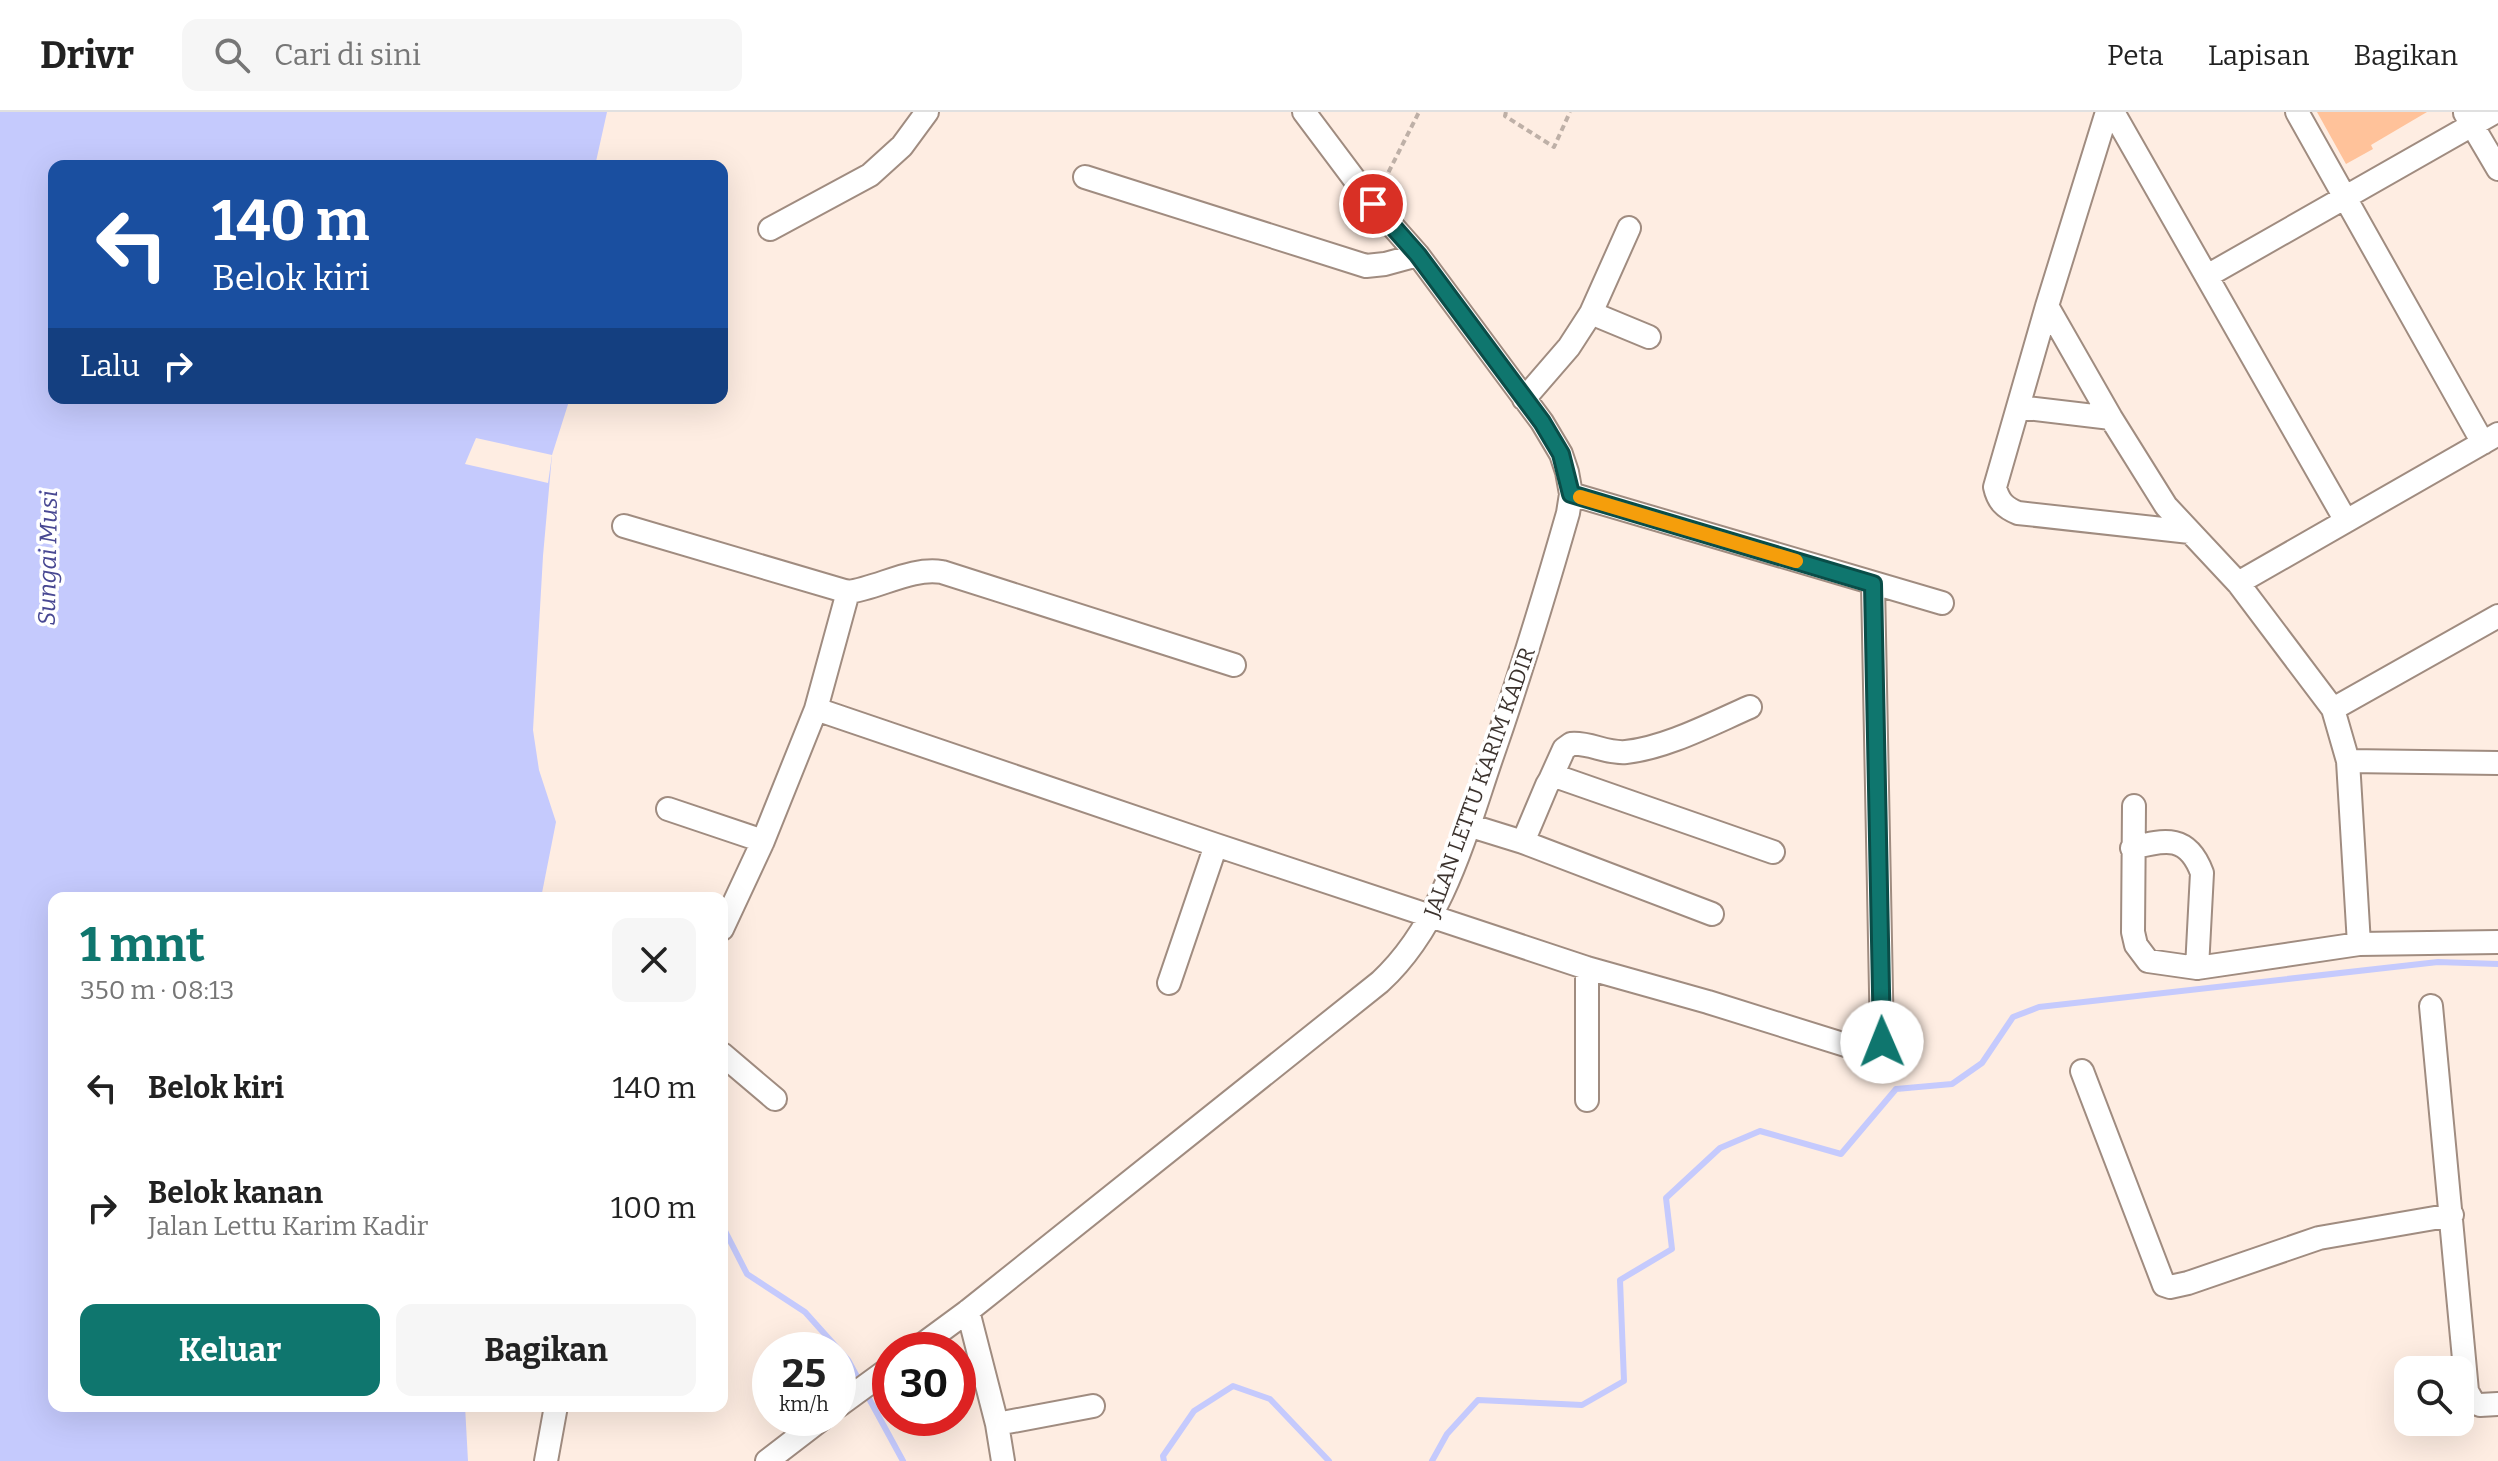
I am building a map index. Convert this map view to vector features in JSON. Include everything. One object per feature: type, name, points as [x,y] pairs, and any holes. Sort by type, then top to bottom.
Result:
[{"type":"street","points":[[770,229],[870,175],[902,146],[927,112]]},
{"type":"street","name":"JALAN LETTU KARIM KADIR","points":[[939,1332],[1399,965],[1432,916],[1468,825],[1533,638],[1571,494],[1561,454],[1418,255],[1373,204],[1304,112]]},
{"type":"street","points":[[2110,112],[2346,521]]},
{"type":"street","points":[[2110,112],[2047,306],[1995,487],[1997,496],[2009,510],[2190,532]]},
{"type":"street","points":[[2238,583],[2490,438],[2345,198],[2297,112]]},
{"type":"street","points":[[2207,276],[2345,198],[2468,118],[2495,112]]},
{"type":"street","points":[[2468,118],[2498,169]]},
{"type":"street","points":[[1085,177],[1366,266],[1418,255]]},
{"type":"street","points":[[1524,399],[1569,347],[1591,313],[1629,228]]},
{"type":"street","points":[[2047,306],[2166,506],[2238,583],[2333,709],[2348,761],[2359,944]]},
{"type":"street","points":[[1591,313],[1649,337]]},
{"type":"street","points":[[2018,407],[2111,418]]},
{"type":"street","points":[[1571,494],[1942,603]]},
{"type":"street","points":[[624,526],[848,592],[869,590],[925,570],[942,572],[1234,665]]},
{"type":"street","points":[[816,709],[1587,968],[1868,1052],[1882,1042],[1873,584]]},
{"type":"street","points":[[728,916],[763,841],[816,709],[848,592]]},
{"type":"street","points":[[2333,709],[2498,616]]},
{"type":"street","points":[[1523,842],[1564,749],[1574,743],[1616,753],[1629,752],[1694,731],[1750,707]]},
{"type":"street","points":[[2348,761],[2498,763]]},
{"type":"street","points":[[1550,780],[1561,778],[1773,852]]},
{"type":"street","points":[[2134,806],[2133,932],[2136,945],[2148,961],[2197,968],[2359,944],[2498,942]]},
{"type":"street","points":[[668,809],[763,841]]},
{"type":"street","points":[[1468,825],[1523,842],[1712,914]]},
{"type":"street","points":[[2132,848],[2164,842],[2181,844],[2197,860],[2202,873],[2197,968]]},
{"type":"street","points":[[1169,983],[1216,845]]},
{"type":"street","points":[[1587,968],[1587,1100]]},
{"type":"street","points":[[2431,1006],[2467,1391],[2473,1402],[2480,1405],[2498,1404]]},
{"type":"street","points":[[728,1059],[775,1099]]},
{"type":"street","points":[[2082,1071],[2164,1285],[2170,1287],[2188,1283],[2319,1238],[2452,1215]]},
{"type":"street","points":[[968,1311],[997,1424],[1003,1461]]},
{"type":"street","points":[[856,1393],[872,1381]]},
{"type":"street","points":[[997,1424],[1093,1406]]},
{"type":"street","points":[[546,1461],[555,1412]]},
{"type":"street","points":[[767,1461],[800,1436]]},
{"type":"path","points":[[1373,204],[1419,112]]},
{"type":"path","points":[[1506,112],[1505,116],[1554,147],[1570,112]]},
{"type":"water","name":"Sungai Musi","points":[[0,112],[607,112],[596,160],[48,160],[48,404],[568,404],[552,455],[533,730],[539,770],[556,822],[542,892],[48,892],[48,1412],[465,1412],[468,1461],[0,1461]]},
{"type":"pier","points":[[476,438],[552,455],[548,483],[465,464]]},
{"type":"building","points":[[2317,112],[2427,112],[2371,145],[2373,149],[2346,164]]},
{"type":"waterway","points":[[1432,1461],[1447,1434],[1478,1400],[1582,1405],[1624,1381],[1620,1280],[1672,1249],[1666,1198],[1720,1148],[1760,1131],[1841,1154],[1896,1089],[1952,1084],[1982,1063],[2013,1017],[2039,1007],[2438,962],[2498,964]]},
{"type":"waterway","points":[[728,1237],[747,1274],[805,1312],[848,1360],[903,1461]]},
{"type":"waterway","points":[[1164,1461],[1163,1456],[1194,1411],[1233,1386],[1270,1399],[1329,1461]]},
{"type":"slow traffic","points":[[1580,497],[1796,561]]},
{"type":"route","points":[[1373,204],[1418,255],[1542,422],[1561,454],[1571,494],[1873,584],[1882,1042]]}]
